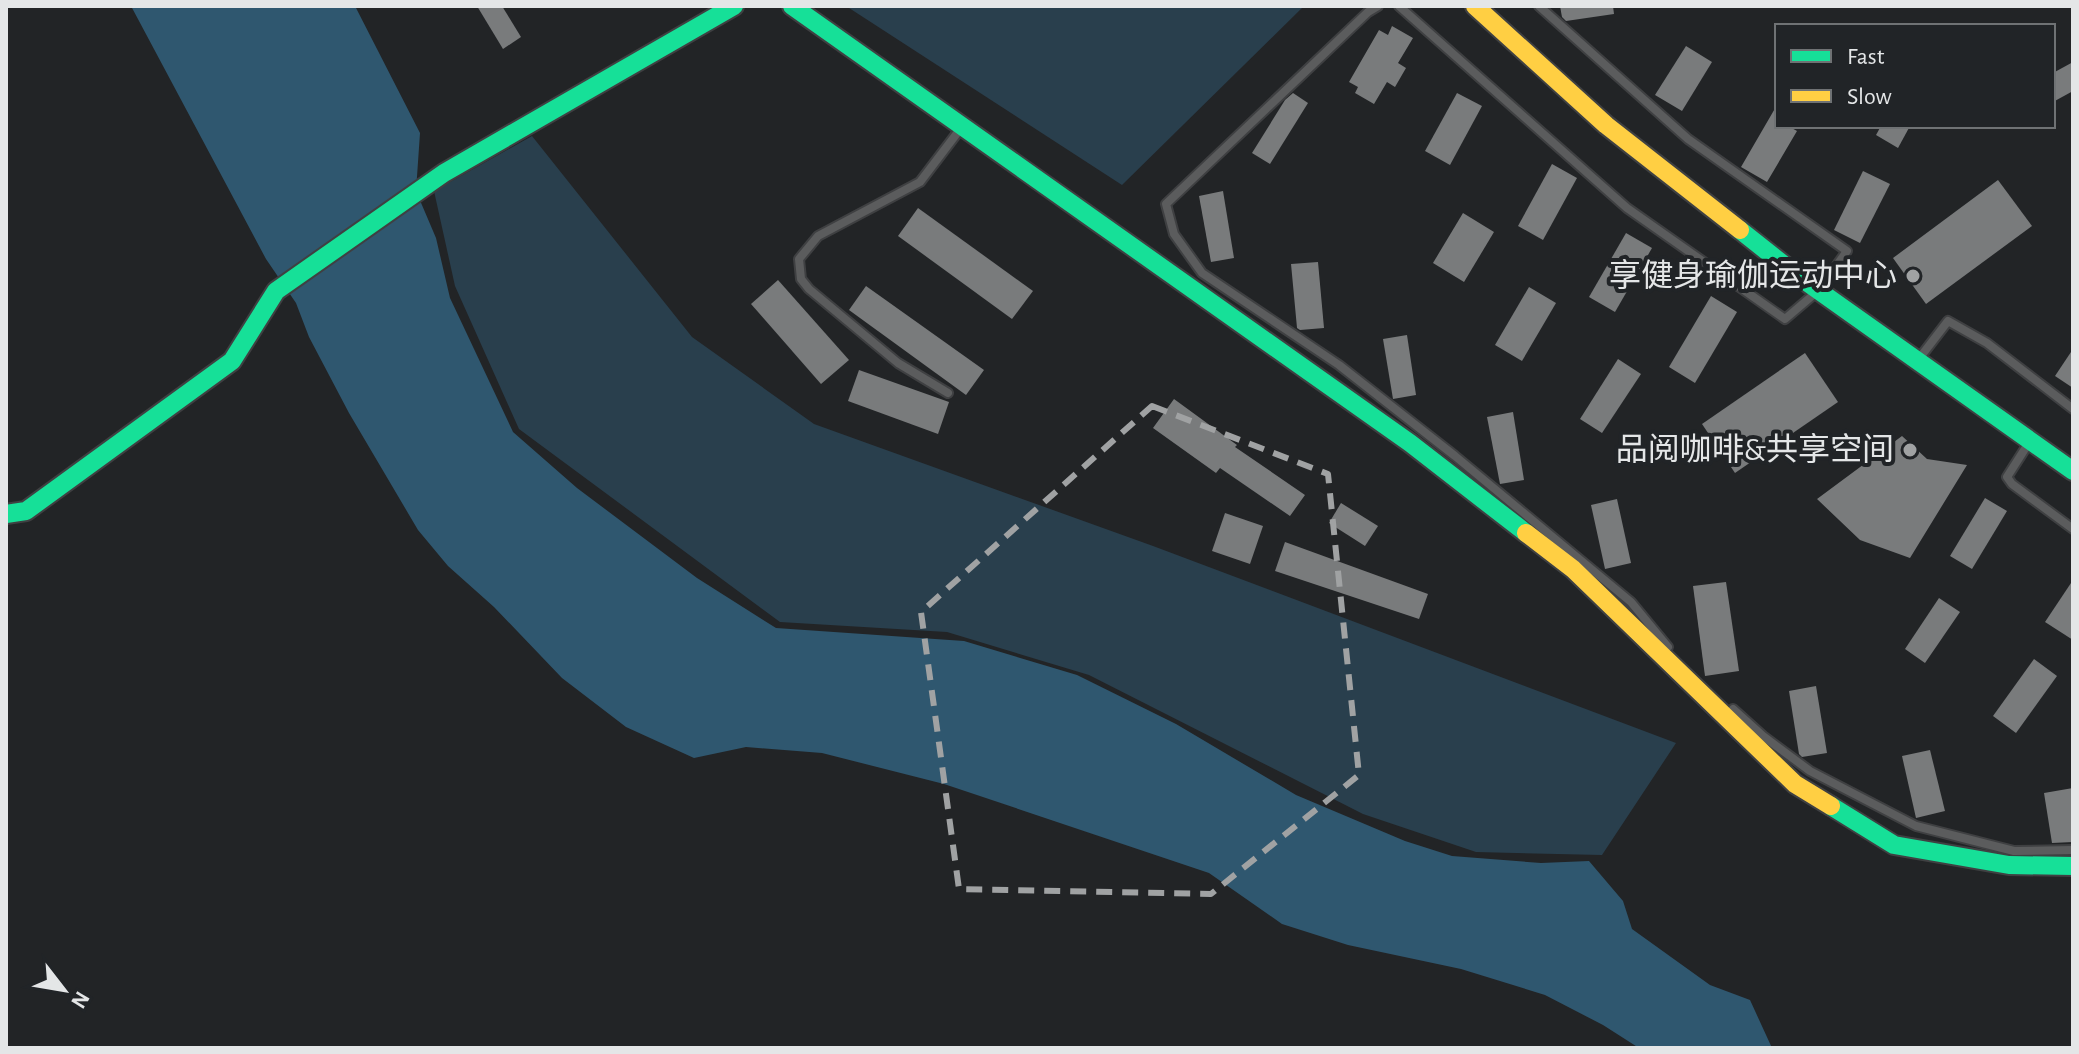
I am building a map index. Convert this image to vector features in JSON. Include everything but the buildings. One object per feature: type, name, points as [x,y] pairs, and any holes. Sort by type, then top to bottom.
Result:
[{"type":"street","points":[[6,514],[26,511],[232,361],[276,291],[444,173],[734,6]]},
{"type":"street","points":[[792,6],[1398,434],[1560,559],[1795,784],[1894,845],[2009,865],[2073,866]]},
{"type":"street","points":[[1475,6],[1606,125],[1819,290],[2073,471]]},
{"type":"lane","points":[[1378,6],[1368,12],[1166,204],[1174,234],[1202,273],[1339,365],[1535,519],[1631,602],[1677,659],[1763,736],[1810,771],[1916,826],[2014,851],[2073,850]]},
{"type":"lane","points":[[1399,6],[1627,208],[1785,319],[1819,290],[1847,251],[1688,139],[1539,6]]},
{"type":"lane","points":[[948,393],[898,363],[809,289],[801,279],[799,259],[818,236],[920,182],[961,127]]},
{"type":"lane","points":[[1917,361],[1948,321],[1987,343],[2073,409]]},
{"type":"lane","points":[[2031,441],[2007,477],[2012,484],[2073,529]]},
{"type":"highlighted area","points":[[1152,406],[1328,474],[1359,775],[1211,894],[959,889],[921,612]]},
{"type":"shaded area","points":[[131,6],[355,6],[420,133],[416,191],[436,238],[450,298],[513,432],[577,488],[697,578],[776,628],[964,641],[1077,675],[1176,724],[1296,795],[1405,841],[1452,856],[1541,863],[1589,861],[1623,901],[1632,929],[1710,985],[1750,1000],[1772,1048],[1639,1048],[1545,995],[1461,969],[1348,945],[1282,924],[1209,873],[944,784],[822,753],[746,747],[694,758],[626,727],[562,678],[494,607],[448,566],[418,530],[349,413],[309,337],[296,303],[266,259]]},
{"type":"shaded area","points":[[846,6],[1304,6],[1122,185]]},
{"type":"shaded area","points":[[532,136],[692,337],[814,424],[1153,546],[1676,743],[1602,855],[1476,852],[1363,814],[1089,675],[947,632],[780,622],[519,429],[455,286],[434,191]]},
{"type":"traffic: fast","points":[[6,514],[26,511],[232,361],[276,291],[444,173],[734,6]]},
{"type":"traffic: fast","points":[[792,6],[1410,443],[1526,533]]},
{"type":"traffic: fast","points":[[1740,230],[1798,276],[2073,471]]},
{"type":"traffic: fast","points":[[1831,806],[1894,845],[2009,865],[2073,866]]},
{"type":"traffic: slow","points":[[1475,6],[1606,125],[1740,230]]},
{"type":"traffic: slow","points":[[1526,533],[1573,569],[1795,784],[1831,806]]},
{"type":"place","name":"享健身瑜伽运动中心","points":[[1913,276]]},
{"type":"place","name":"品阅咖啡&共享空间","points":[[1910,450]]}]
